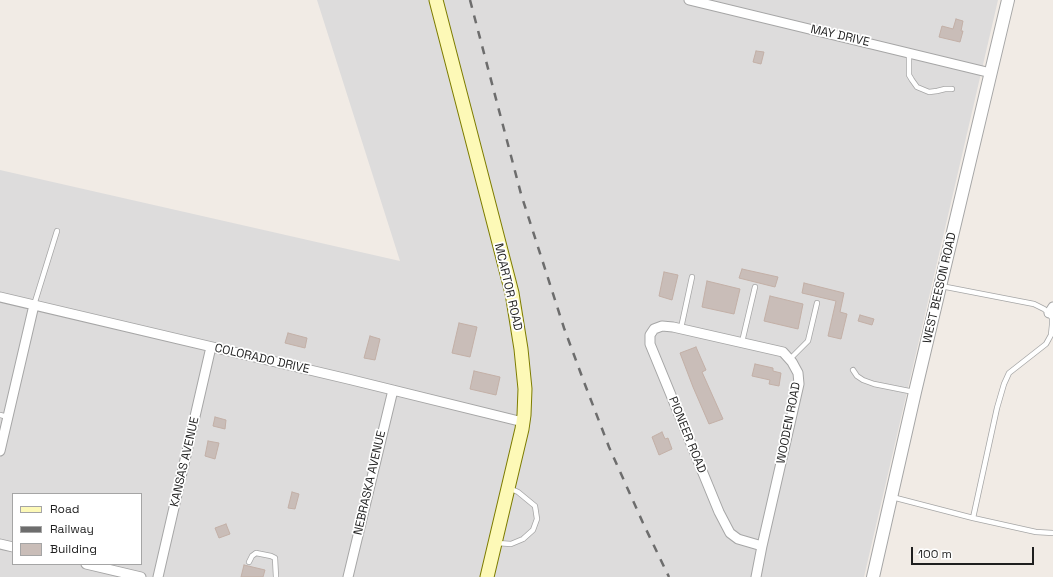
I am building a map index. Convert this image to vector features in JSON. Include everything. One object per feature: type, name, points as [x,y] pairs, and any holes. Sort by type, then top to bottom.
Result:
[{"type":"main road","name":"MCARTOR ROAD","points":[[436,0],[512,293],[523,365],[525,389],[523,422],[487,577]]},
{"type":"street","name":"MAY DRIVE","points":[[689,0],[991,73]]},
{"type":"street","name":"WEST BEESON ROAD","points":[[873,577],[915,392],[1008,0]]},
{"type":"street","name":"COLORADO DRIVE","points":[[0,297],[523,422]]},
{"type":"street","points":[[0,452],[4,416],[34,305]]},
{"type":"street","name":"PIONEER ROAD","points":[[681,328],[662,326],[654,329],[650,335],[650,344],[716,504],[730,533],[738,539],[762,546]]},
{"type":"street","points":[[681,328],[783,352],[790,360]]},
{"type":"street","name":"KANSAS AVENUE","points":[[158,577],[211,347]]},
{"type":"street","name":"WOODEN ROAD","points":[[756,577],[799,384],[798,373],[790,360]]},
{"type":"street","name":"NEBRASKA AVENUE","points":[[348,577],[393,390]]},
{"type":"street","points":[[0,544],[12,547]]},
{"type":"street","points":[[90,565],[141,577]]},
{"type":"lane","points":[[909,52],[909,75],[916,87],[929,92],[952,88]]},
{"type":"lane","points":[[34,305],[57,231]]},
{"type":"lane","points":[[681,328],[692,277]]},
{"type":"lane","points":[[941,286],[1034,304],[1044,309],[1051,310],[1051,335],[1046,344],[1009,373],[1004,384],[997,408],[973,518]]},
{"type":"lane","points":[[742,342],[755,287]]},
{"type":"lane","points":[[790,360],[808,341],[817,303]]},
{"type":"lane","points":[[853,370],[856,376],[874,384],[915,392]]},
{"type":"lane","points":[[495,543],[512,544],[523,539],[533,530],[537,519],[535,506],[518,492],[508,487]]},
{"type":"lane","points":[[892,498],[1036,532],[1053,533]]},
{"type":"lane","points":[[249,562],[252,556],[256,553],[275,558],[276,577]]},
{"type":"shaded area","points":[[317,0],[998,0],[864,577],[0,577],[0,170],[400,261]]},
{"type":"building","points":[[956,19],[963,21],[961,31],[963,31],[960,42],[939,37],[942,26],[953,29]]},
{"type":"building","points":[[756,51],[764,52],[761,64],[753,62]]},
{"type":"building","points":[[742,269],[778,277],[775,287],[739,278]]},
{"type":"building","points":[[664,272],[678,275],[672,300],[659,296]]},
{"type":"building","points":[[707,281],[740,289],[734,314],[702,307]]},
{"type":"building","points":[[804,283],[844,293],[840,312],[847,314],[841,339],[828,336],[836,301],[802,293]]},
{"type":"building","points":[[770,296],[803,304],[798,329],[764,321]]},
{"type":"building","points":[[860,315],[874,319],[872,325],[858,321]]},
{"type":"building","points":[[459,323],[477,327],[470,357],[452,353]]},
{"type":"building","points":[[288,333],[307,338],[305,348],[285,343]]},
{"type":"building","points":[[370,336],[380,339],[375,360],[364,358]]},
{"type":"building","points":[[696,347],[706,370],[702,372],[723,419],[709,424],[680,353]]},
{"type":"building","points":[[755,364],[773,368],[773,371],[781,373],[779,386],[769,384],[770,380],[752,376]]},
{"type":"building","points":[[474,371],[500,377],[496,395],[470,389]]},
{"type":"building","points":[[215,417],[226,420],[225,429],[213,426]]},
{"type":"building","points":[[662,432],[665,439],[668,438],[672,449],[659,455],[652,437]]},
{"type":"building","points":[[208,441],[219,443],[215,459],[205,456]]},
{"type":"building","points":[[292,492],[299,494],[295,509],[288,508]]},
{"type":"building","points":[[226,524],[230,534],[219,538],[215,528]]},
{"type":"building","points":[[244,565],[265,570],[263,577],[241,577]]},
{"type":"railway","points":[[470,0],[521,194],[564,328],[609,447],[669,577]]}]
